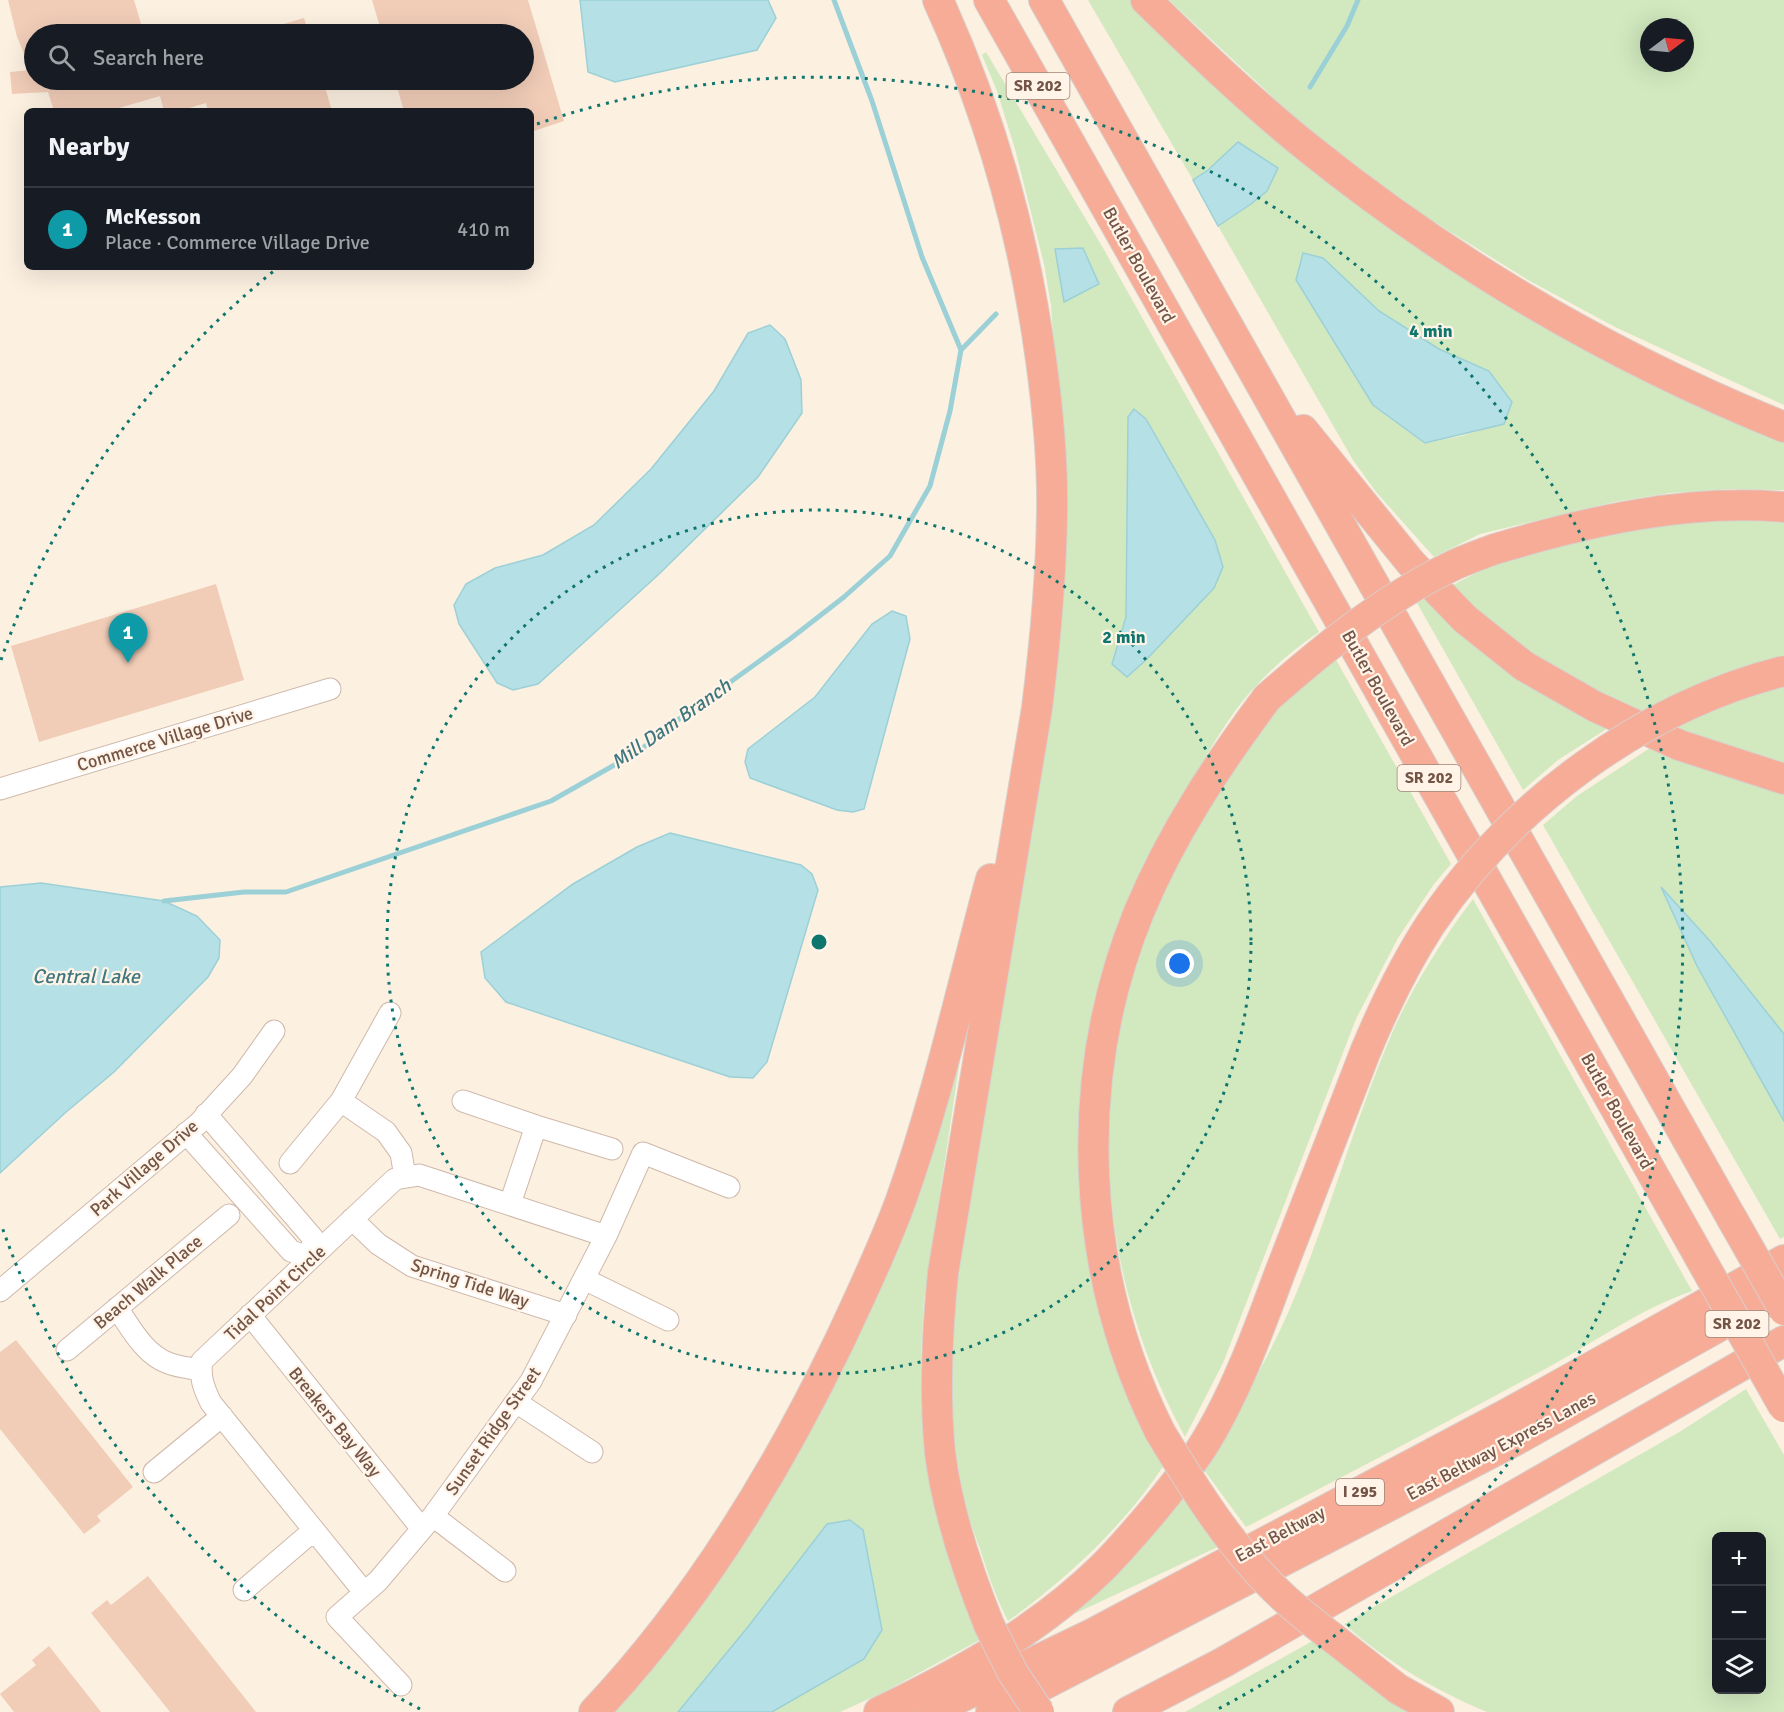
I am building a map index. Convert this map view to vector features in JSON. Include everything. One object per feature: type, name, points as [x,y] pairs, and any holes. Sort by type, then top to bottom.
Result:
[{"type":"highway","points":[[938,0],[977,95],[1008,189],[1024,254],[1036,319],[1051,449],[1052,513],[1045,645],[943,1273],[938,1323],[937,1408],[942,1464],[949,1502],[975,1590],[1013,1673],[1039,1712]]},
{"type":"highway","name":"Butler Boulevard","points":[[989,0],[1784,1407]]},
{"type":"highway","name":"SR 202","points":[[1044,0],[1784,1311]]},
{"type":"highway","points":[[1146,0],[1220,71],[1306,146],[1432,239],[1516,293],[1644,364],[1704,393],[1784,427]]},
{"type":"highway","points":[[1242,352],[1361,503],[1411,563],[1465,620],[1524,666],[1594,706],[1679,745],[1784,779]]},
{"type":"highway","points":[[1439,1712],[1398,1689],[1290,1604],[1258,1571],[1198,1493],[1160,1432],[1136,1381],[1112,1302],[1103,1262],[1097,1223],[1093,1146],[1099,1068],[1105,1030],[1126,948],[1155,877],[1174,838],[1227,751],[1267,698],[1352,627],[1379,608],[1449,567],[1495,549],[1583,525],[1662,510],[1741,504],[1784,507]]},
{"type":"highway","points":[[879,1712],[967,1668],[1058,1606],[1102,1568],[1124,1544],[1201,1449],[1232,1390],[1257,1333],[1366,1050],[1396,985],[1430,925],[1472,870],[1518,822],[1594,760],[1650,725],[1725,691],[1784,671]]},
{"type":"highway","points":[[594,1712],[674,1616],[738,1526],[814,1394],[879,1254],[921,1140],[1036,708]]},
{"type":"highway","name":"East Beltway","points":[[930,1712],[1092,1634],[1304,1522],[1504,1415],[1784,1260]]},
{"type":"highway","name":"East Beltway Express Lanes","points":[[991,1712],[1516,1440],[1784,1290]]},
{"type":"highway","points":[[1128,1712],[1224,1662],[1784,1341]]},
{"type":"highway","points":[[1115,1712],[1224,1662]]},
{"type":"street","name":"Commerce Village Drive","points":[[0,789],[330,689]]},
{"type":"street","points":[[290,1163],[341,1101],[390,1013]]},
{"type":"street","name":"Park Village Drive","points":[[0,1291],[186,1133],[242,1076],[274,1031]]},
{"type":"street","points":[[341,1101],[387,1132],[401,1153],[405,1177],[419,1175],[606,1236]]},
{"type":"street","points":[[463,1101],[612,1149]]},
{"type":"street","points":[[186,1133],[291,1251],[311,1258],[313,1238],[206,1114]]},
{"type":"street","points":[[510,1204],[536,1126]]},
{"type":"street","name":"Sunset Ridge Street","points":[[401,1685],[337,1617],[378,1581],[428,1522],[531,1381],[606,1236],[643,1153],[729,1186]]},
{"type":"street","name":"Tidal Point Circle","points":[[200,1370],[202,1362],[250,1315],[395,1179],[405,1177]]},
{"type":"street","name":"Beach Walk Place","points":[[67,1350],[229,1215]]},
{"type":"street","name":"Spring Tide Way","points":[[352,1219],[378,1244],[412,1266],[566,1315]]},
{"type":"street","points":[[584,1279],[668,1320]]},
{"type":"street","points":[[117,1308],[141,1343],[155,1356],[168,1363],[200,1370],[204,1389],[211,1403],[364,1592]]},
{"type":"street","name":"Breakers Bay Way","points":[[250,1315],[428,1522],[505,1571]]},
{"type":"street","points":[[516,1402],[592,1452]]},
{"type":"street","points":[[154,1472],[222,1416]]},
{"type":"street","points":[[244,1590],[314,1530]]},
{"type":"green space","points":[[1088,0],[1141,0],[1291,145],[1784,437],[1784,490],[1733,489],[1670,493],[1614,502],[1480,534],[1434,557],[1376,492],[1353,460],[1218,226],[1251,204],[1208,170],[1193,180]],"holes":[[[1323,258],[1379,311],[1439,349],[1488,371],[1504,423],[1461,436],[1425,443],[1373,405]]]},
{"type":"green space","points":[[1169,0],[1784,0],[1784,405],[1615,327],[1528,280],[1428,218],[1364,174],[1308,130]]},
{"type":"green space","points":[[986,52],[1103,248],[1319,632],[1286,657],[1264,678],[1241,703],[1221,732],[1186,790],[1141,874],[1116,932],[1096,993],[1083,1074],[1079,1129],[1080,1183],[1166,1462],[1114,1529],[1074,1568],[1008,1621],[992,1586],[967,1511],[960,1480],[953,1429],[952,1352],[955,1301],[1059,418],[1051,306],[1044,264],[1015,149],[997,91],[982,55]],"holes":[[[1146,419],[1215,540],[1222,567],[1214,588],[1146,660],[1112,664],[1126,617]]]},
{"type":"green space","points":[[1692,520],[1784,523],[1784,764],[1623,711],[1530,655],[1449,587],[1491,565],[1531,552],[1618,530]]},
{"type":"green space","points":[[1430,596],[1608,728],[1558,760],[1523,790],[1417,603]]},
{"type":"green space","points":[[1335,658],[1451,864],[1434,884],[1398,938],[1356,1019],[1223,1363],[1185,1437],[1149,1360],[1125,1282],[1112,1203],[1109,1123],[1118,1044],[1137,965],[1166,888],[1206,814],[1266,723],[1295,691]]},
{"type":"green space","points":[[1656,744],[1784,786],[1784,1034],[1710,941],[1663,890],[1697,966],[1784,1121],[1784,1237],[1780,1239],[1543,825],[1577,796]]},
{"type":"green space","points":[[1473,899],[1692,1291],[1636,1316],[1547,1368],[1246,1527],[1204,1470],[1258,1373],[1288,1313],[1316,1243],[1365,1101],[1401,1014],[1429,963]]},
{"type":"green space","points":[[964,1033],[924,1300],[921,1403],[925,1439],[983,1638],[884,1692],[840,1712],[772,1712],[864,1659],[747,1628],[678,1712],[604,1712],[737,1538]]},
{"type":"green space","points":[[1746,1389],[1784,1455],[1784,1712],[1487,1712],[1449,1695],[1412,1674],[1360,1638],[1344,1624],[1681,1431]]},
{"type":"green space","points":[[1186,1496],[1222,1545],[1074,1614],[1123,1567]]},
{"type":"green space","points":[[1316,1639],[1429,1712],[1185,1712]]},
{"type":"water","points":[[580,0],[768,0],[776,18],[757,50],[615,82],[588,72]]},
{"type":"water","points":[[1238,142],[1278,168],[1267,191],[1218,226],[1193,180],[1208,170]]},
{"type":"water","points":[[1083,248],[1099,284],[1064,302],[1055,249]]},
{"type":"water","points":[[1303,253],[1323,258],[1379,311],[1439,349],[1489,371],[1512,402],[1504,424],[1425,443],[1373,405],[1296,280]]},
{"type":"water","points":[[770,325],[785,339],[801,380],[802,413],[758,477],[658,575],[538,684],[513,690],[497,683],[459,624],[454,605],[466,584],[495,568],[543,555],[594,525],[651,469],[714,391],[748,333]]},
{"type":"water","points":[[1134,409],[1146,419],[1215,540],[1223,567],[1214,588],[1127,677],[1112,664],[1126,617],[1128,417]]},
{"type":"water","points":[[892,611],[906,616],[910,639],[864,809],[853,812],[837,810],[750,778],[745,762],[748,749],[815,697],[872,624]]},
{"type":"water","points":[[670,833],[801,865],[812,874],[818,890],[767,1062],[753,1078],[730,1077],[506,1002],[485,978],[481,952],[573,884],[637,847]]},
{"type":"water","name":"Central Lake","points":[[41,883],[164,901],[197,916],[220,940],[219,958],[208,977],[114,1072],[65,1113],[0,1173],[0,887]]},
{"type":"water","points":[[1661,887],[1710,941],[1784,1034],[1784,1121],[1697,966]]},
{"type":"water","points":[[850,1520],[863,1530],[882,1630],[864,1659],[772,1712],[678,1712],[747,1628],[827,1524]]},
{"type":"building","points":[[8,0],[134,0],[141,24],[24,24],[24,54],[17,37]]},
{"type":"building","points":[[372,0],[528,0],[564,121],[534,131],[534,108],[403,108],[398,90],[534,90],[534,24],[379,24]]},
{"type":"building","points":[[304,18],[306,24],[284,24]]},
{"type":"building","points":[[24,71],[24,90],[326,90],[331,108],[207,108],[206,103],[189,108],[163,108],[160,96],[119,108],[53,108],[48,92],[12,94],[10,72]]},
{"type":"building","points":[[216,584],[244,680],[39,742],[11,646]]},
{"type":"building","points":[[16,1340],[133,1487],[97,1516],[101,1521],[84,1534],[0,1429],[0,1352]]},
{"type":"building","points":[[148,1576],[256,1712],[170,1712],[91,1613],[107,1600],[111,1605]]},
{"type":"building","points":[[49,1646],[101,1712],[14,1712],[0,1694],[36,1665],[32,1660]]},
{"type":"waterway","points":[[834,0],[872,101],[922,257],[961,350]]},
{"type":"waterway","name":"Mill Dam Branch","points":[[1310,87],[1347,26],[1358,0]]},
{"type":"waterway","name":"Mill Dam Branch","points":[[164,901],[244,892],[286,892],[551,801],[639,751],[679,719],[790,639],[844,597],[890,556],[930,486],[950,411],[961,350],[996,314]]},
{"type":"place","name":"McKesson","points":[[128,663]]}]
